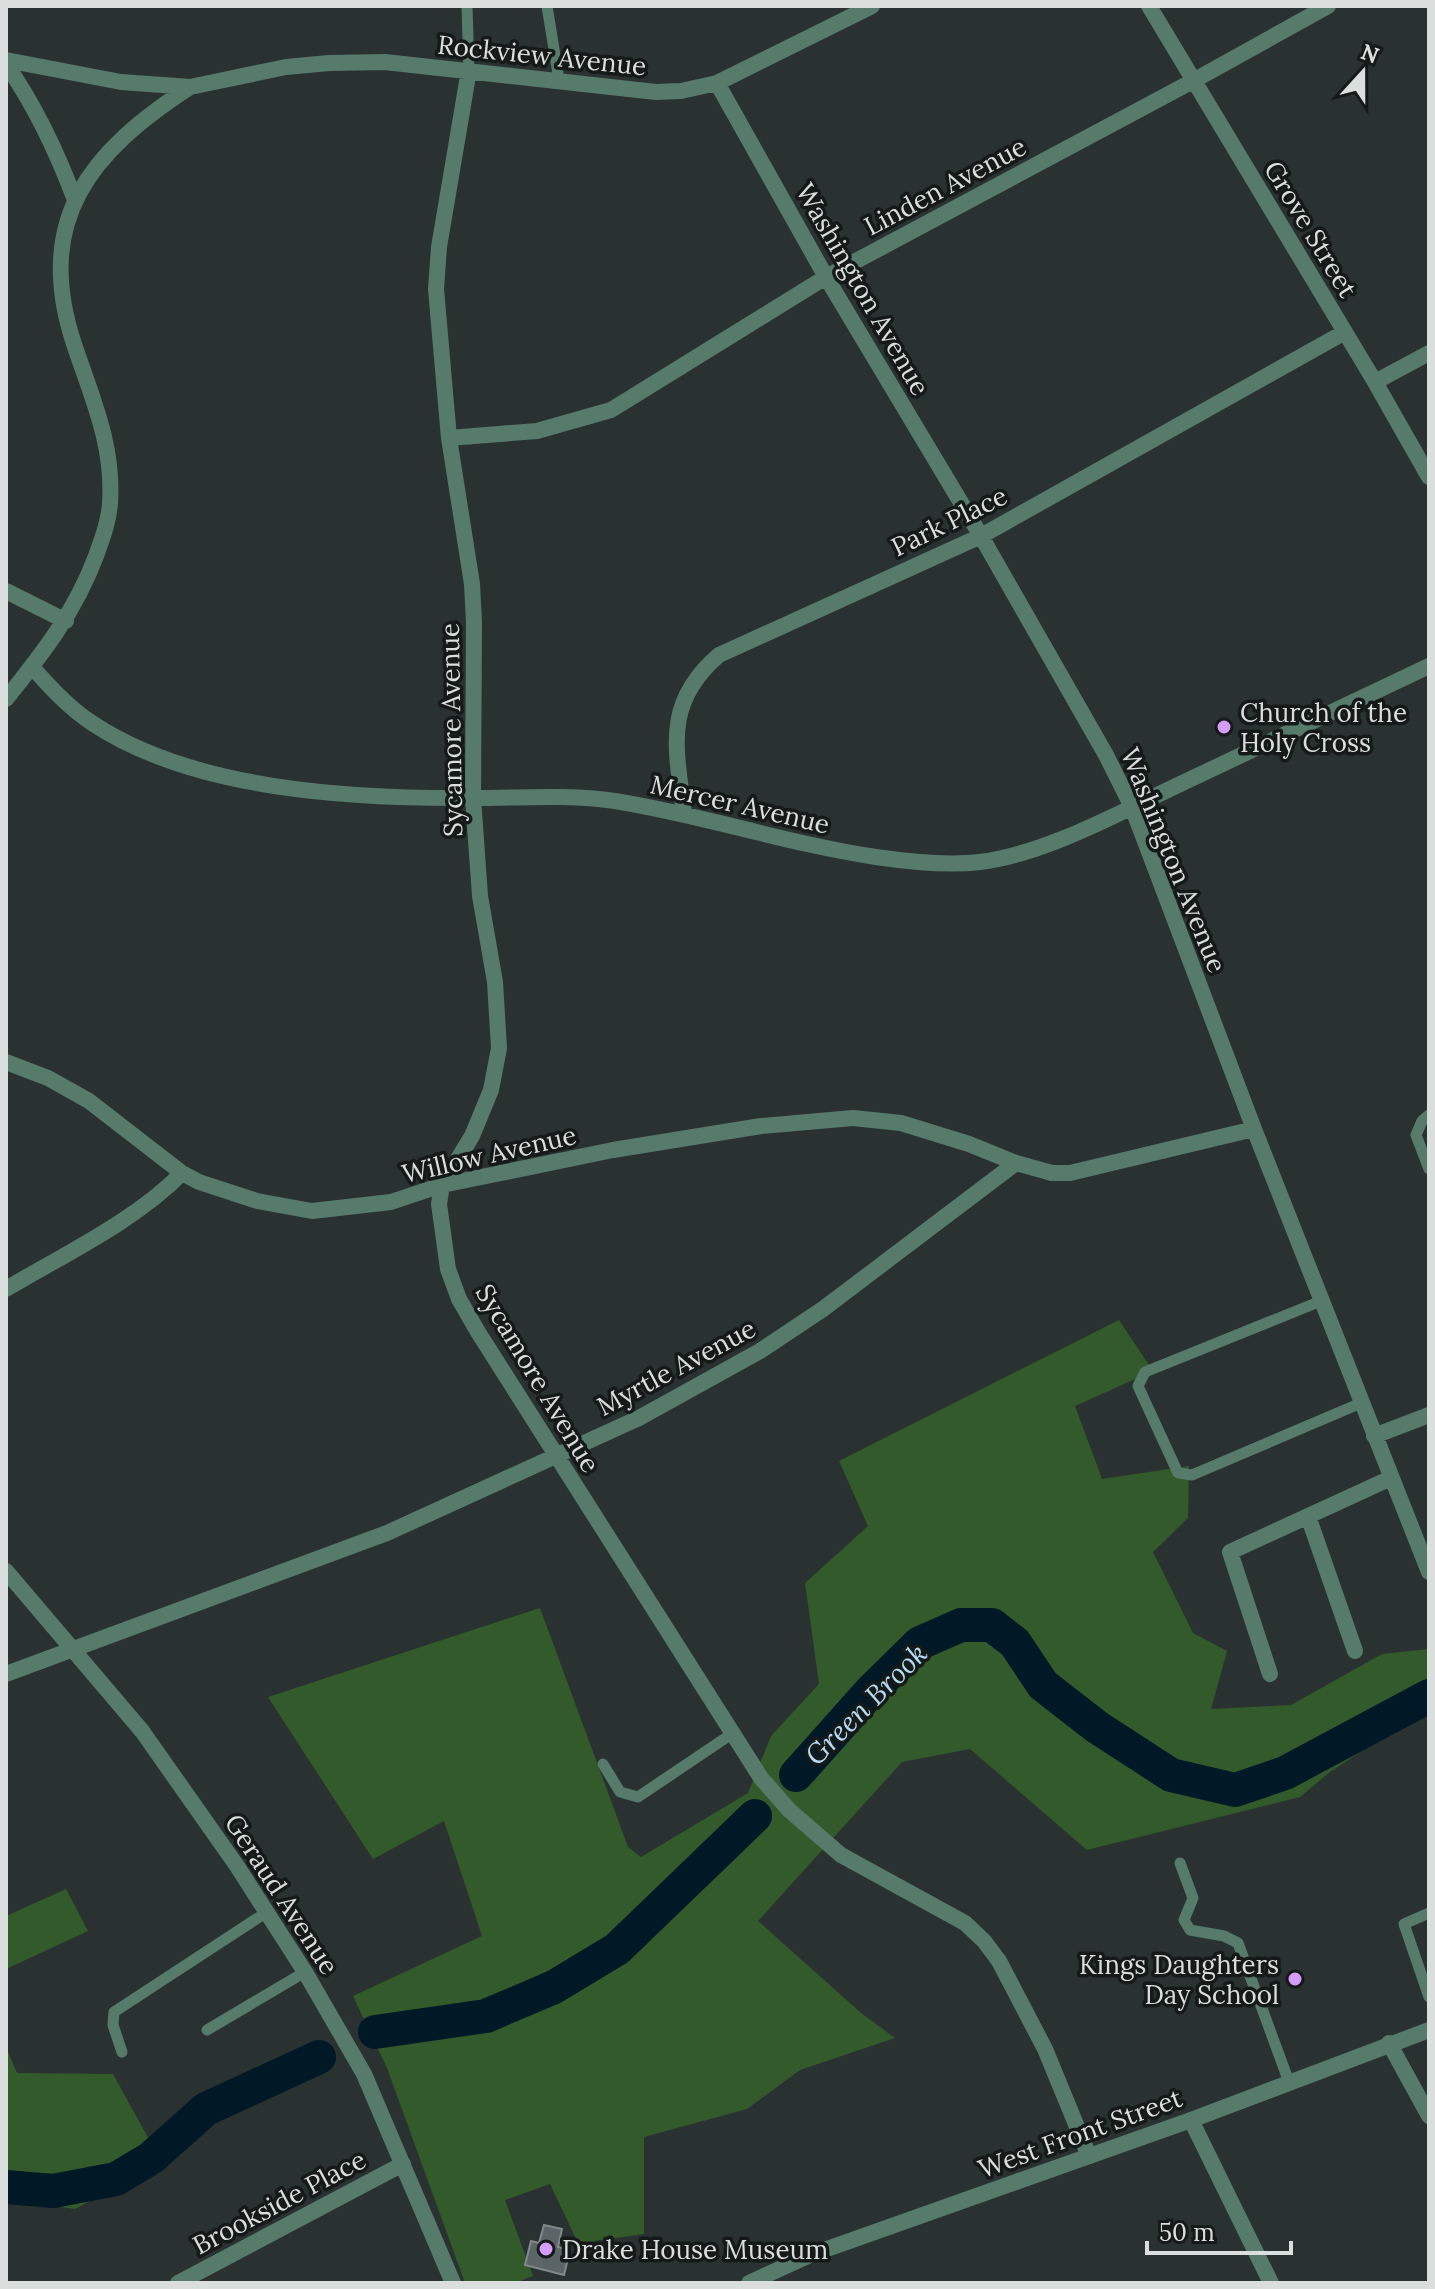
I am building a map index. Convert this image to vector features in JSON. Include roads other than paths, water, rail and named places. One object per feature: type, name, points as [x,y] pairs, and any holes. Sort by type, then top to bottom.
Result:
[{"type":"street","name":"Rockview Avenue","points":[[6,62],[121,82],[190,87],[286,67],[385,62],[656,92],[681,91],[717,83],[872,6]]},
{"type":"street","name":"Grove Street","points":[[1149,6],[1429,477]]},
{"type":"street","name":"Linden Avenue","points":[[449,438],[537,431],[611,410],[826,277],[1328,6]]},
{"type":"street","points":[[6,62],[27,93],[75,200]]},
{"type":"street","name":"Sycamore Avenue","points":[[469,70],[439,247],[436,289],[449,438],[472,584],[473,798],[480,896],[495,982],[499,1048],[491,1090],[472,1136],[442,1185],[439,1204],[448,1269],[459,1299],[761,1778],[789,1810],[841,1855],[965,1923],[984,1941],[999,1961],[1045,2049],[1089,2156]]},
{"type":"street","name":"Washington Avenue","points":[[717,83],[826,277],[981,536],[1106,755],[1132,807],[1254,1129],[1429,1572]]},
{"type":"street","name":"Rockview Avenue","points":[[6,699],[66,621],[87,579],[110,507],[111,465],[105,433],[74,343],[62,289],[60,266],[63,236],[75,200],[92,170],[149,114],[190,87]]},
{"type":"street","name":"Park Place","points":[[684,813],[675,734],[681,703],[689,686],[719,655],[981,536],[1345,332]]},
{"type":"street","points":[[1375,382],[1429,353]]},
{"type":"street","points":[[6,591],[66,621]]},
{"type":"street","name":"Mercer Avenue","points":[[32,667],[91,723],[145,751],[197,769],[317,792],[610,800],[684,813],[757,834],[836,851],[913,862],[977,863],[1023,854],[1132,807],[1429,666]]},
{"type":"street","name":"Willow Avenue","points":[[6,1062],[48,1078],[89,1101],[182,1173],[199,1182],[257,1201],[312,1211],[391,1202],[442,1185],[613,1150],[761,1126],[853,1118],[901,1123],[969,1144],[1016,1163]]},
{"type":"street","points":[[1016,1163],[1052,1173],[1070,1173],[1254,1129]]},
{"type":"street","name":"Myrtle Avenue","points":[[6,1674],[387,1533],[639,1418],[760,1351],[823,1309],[1016,1163]]},
{"type":"street","points":[[6,1289],[122,1219],[167,1188],[182,1173]]},
{"type":"street","points":[[1374,1436],[1429,1415]]},
{"type":"street","points":[[1270,1674],[1230,1552],[1391,1478]]},
{"type":"street","points":[[1308,1516],[1355,1651]]},
{"type":"street","name":"Geraud Avenue","points":[[6,1571],[142,1731],[305,1972],[364,2074],[453,2283]]},
{"type":"street","name":"West Front Street","points":[[758,2281],[810,2255],[1191,2120],[1429,2030]]},
{"type":"street","points":[[1389,2043],[1429,2116]]},
{"type":"street","points":[[1191,2120],[1271,2283]]},
{"type":"street","name":"Brookside Place","points":[[178,2283],[403,2164]]},
{"type":"lane","points":[[467,6],[469,70]]},
{"type":"lane","points":[[547,6],[559,80]]},
{"type":"lane","points":[[1429,1115],[1422,1121],[1416,1135],[1429,1169]]},
{"type":"lane","points":[[1321,1301],[1145,1372],[1138,1386],[1178,1473],[1192,1475],[1361,1403]]},
{"type":"lane","points":[[603,1764],[620,1792],[638,1797],[733,1733]]},
{"type":"lane","points":[[1180,1863],[1193,1898],[1184,1920],[1190,1930],[1224,1936],[1238,1943],[1289,2082]]},
{"type":"lane","points":[[122,2052],[113,2025],[114,2012],[267,1912]]},
{"type":"lane","points":[[1429,1913],[1404,1924],[1429,1997]]},
{"type":"lane","points":[[207,2030],[305,1972]]},
{"type":"waterway","name":"Green Brook","points":[[796,1775],[870,1692],[920,1643],[961,1625],[992,1625],[1015,1643],[1043,1685],[1097,1727],[1171,1775],[1235,1790],[1285,1773],[1429,1696]]},
{"type":"waterway","name":"Green Brook","points":[[375,2032],[486,2016],[554,1987],[617,1949],[755,1816]]},
{"type":"waterway","name":"Green Brook","points":[[6,2187],[53,2191],[116,2179],[151,2158],[206,2109],[319,2057]]},
{"type":"place","name":"Church of the Holy Cross","points":[[1224,727]]},
{"type":"place","name":"Kings Daughters Day School","points":[[1295,1979]]},
{"type":"place","name":"Drake House Museum","points":[[546,2249]]}]
